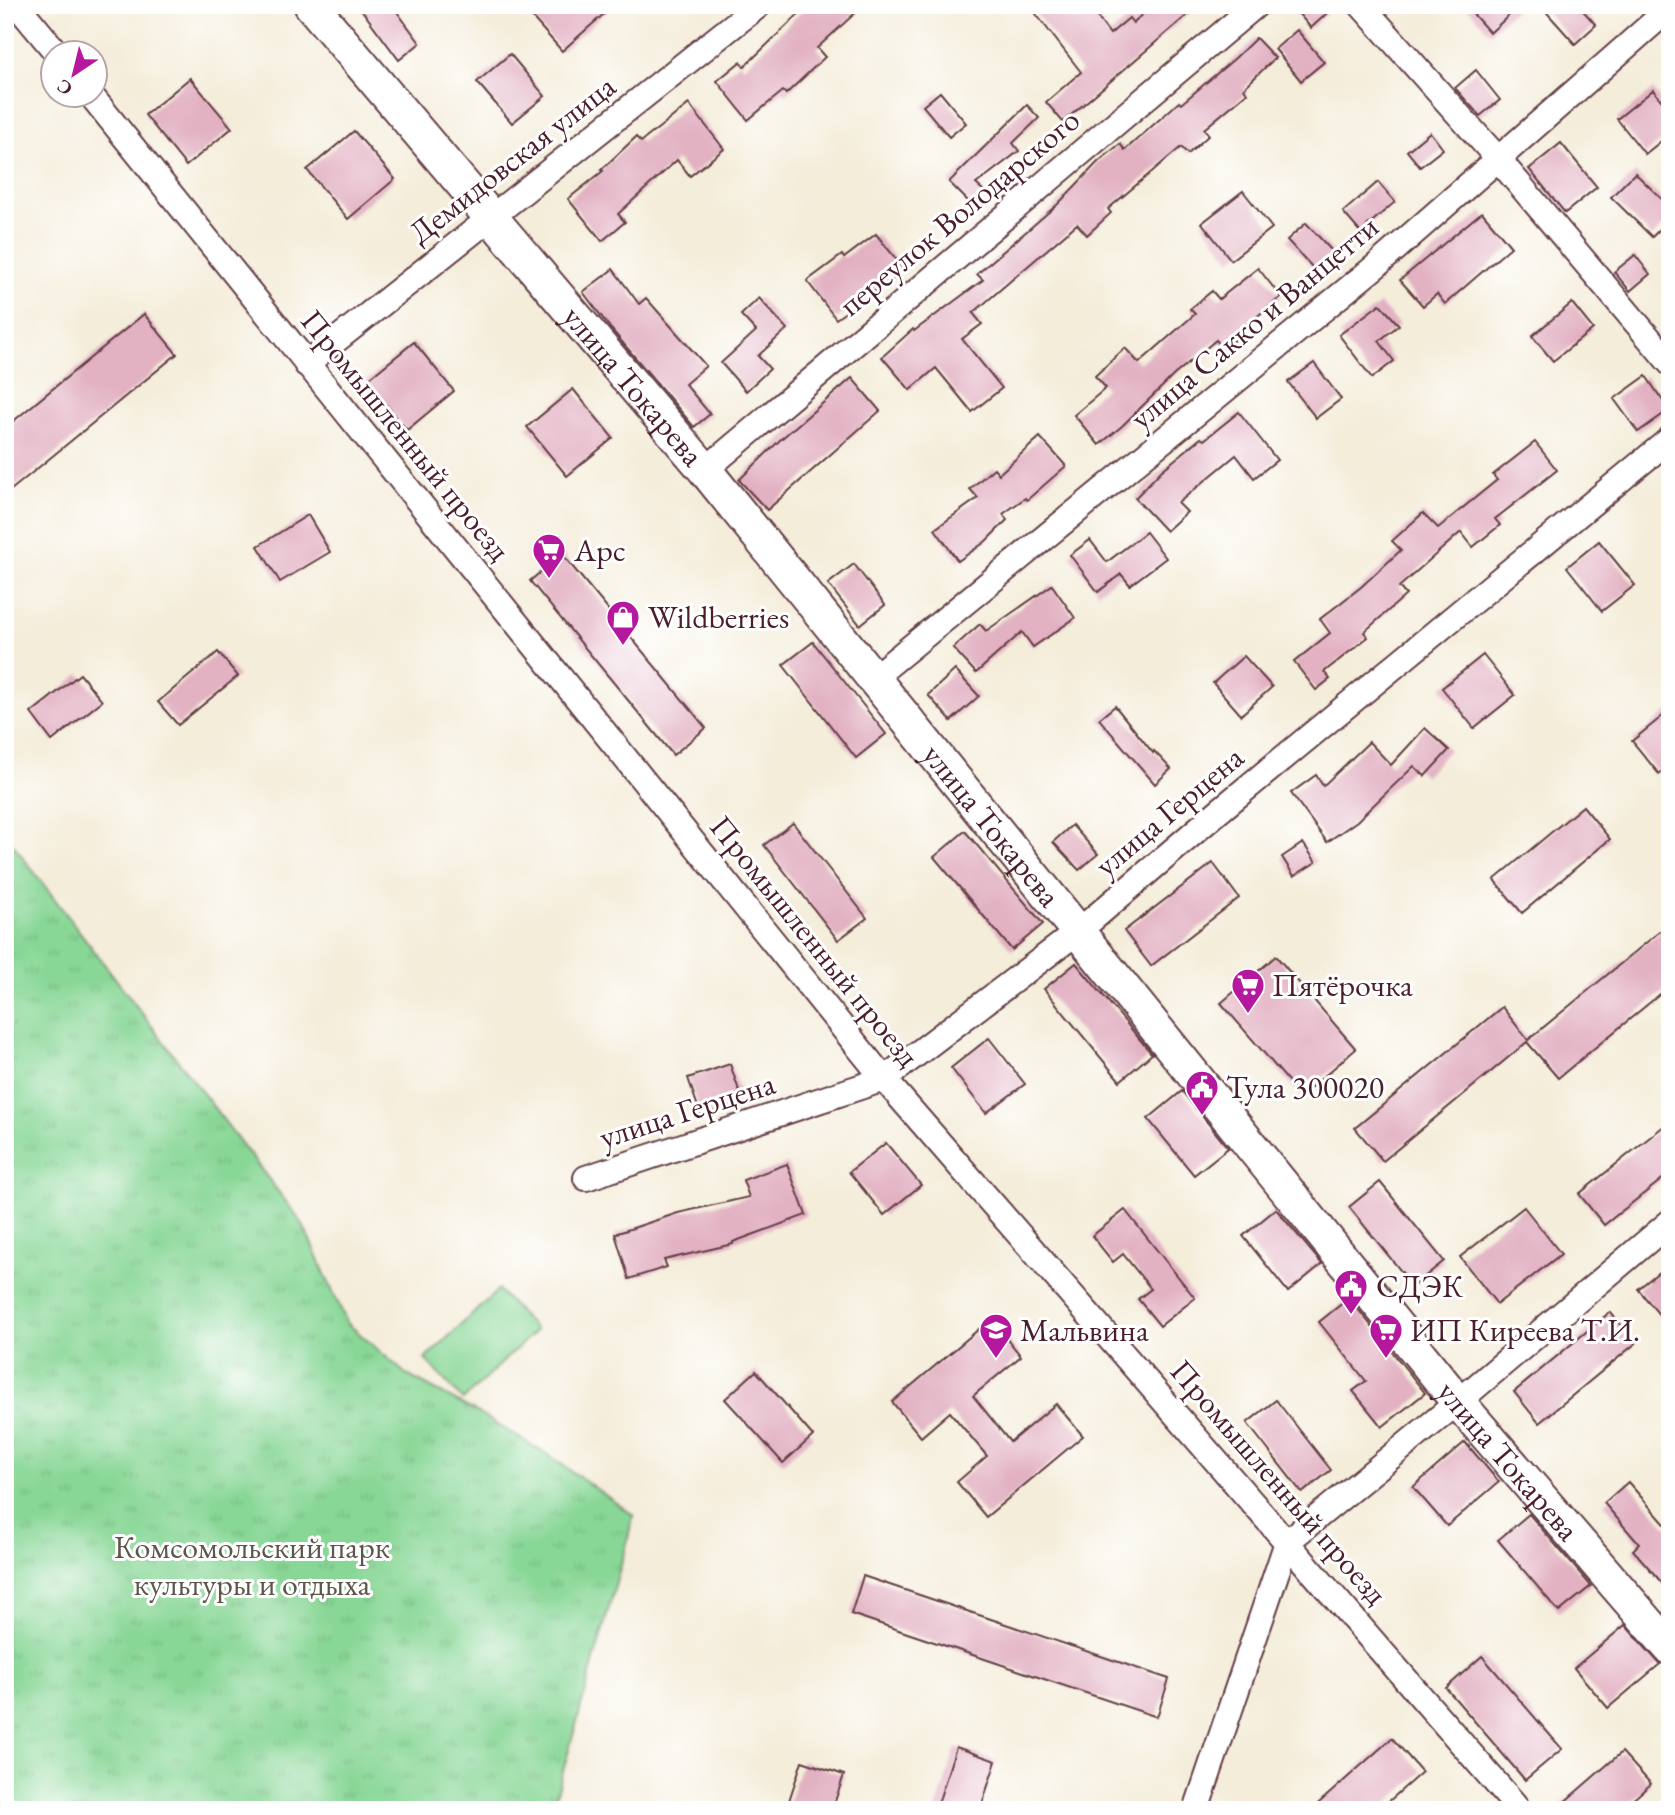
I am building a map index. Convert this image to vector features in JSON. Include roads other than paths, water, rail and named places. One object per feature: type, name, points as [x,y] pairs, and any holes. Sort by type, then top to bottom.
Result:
[{"type":"street","points":[[17,5],[44,38]]},
{"type":"street","name":"улица Токарева","points":[[311,5],[705,470],[1080,930],[1458,1402],[1670,1648]]},
{"type":"street","name":"Демидовская улица","points":[[306,364],[759,5]]},
{"type":"street","name":"переулок Володарского","points":[[705,470],[1256,5]]},
{"type":"street","points":[[1361,5],[1499,160],[1670,363]]},
{"type":"street","name":"улица Сакко и Ванцетти","points":[[873,678],[1365,275],[1670,8]]},
{"type":"street","name":"Промышленный проезд","points":[[101,108],[884,1079],[1516,1806]]},
{"type":"street","name":"улица Герцена","points":[[586,1178],[884,1079],[1080,930],[1219,811],[1670,439]]},
{"type":"street","points":[[1196,1810],[1287,1542],[1458,1402],[1670,1222]]},
{"type":"place","name":"Арс","points":[[549,580]]},
{"type":"place","name":"Wildberries","points":[[623,647]]},
{"type":"place","name":"Пятёрочка","points":[[1248,1015]]},
{"type":"place","name":"Тула 300020","points":[[1202,1117]]},
{"type":"place","name":"СДЭК","points":[[1351,1316]]},
{"type":"place","name":"Мальвина","points":[[996,1360]]},
{"type":"place","name":"ИП Киреева Т.И.","points":[[1386,1360]]},
{"type":"park label","name":"Комсомольский парк культуры и отдыха","points":[[252,1566]]}]
